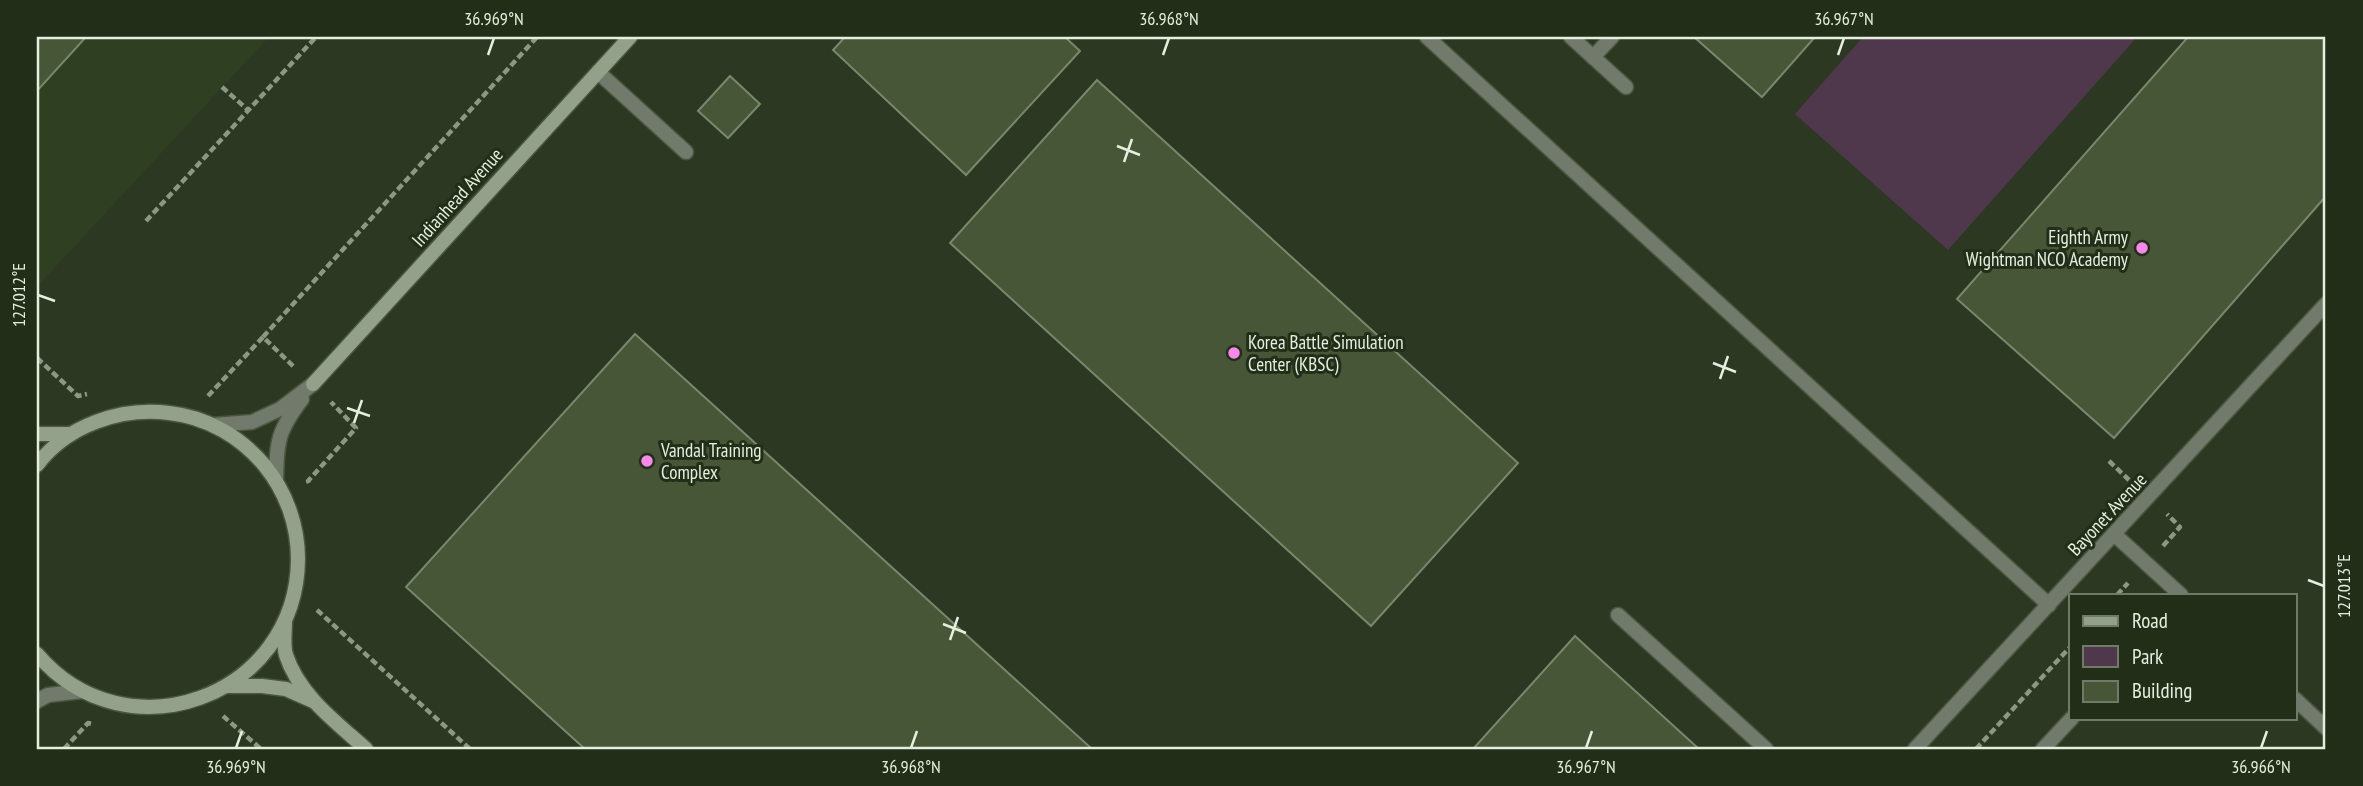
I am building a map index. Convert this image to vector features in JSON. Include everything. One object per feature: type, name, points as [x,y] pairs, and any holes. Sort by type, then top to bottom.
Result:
[{"type":"main road","name":"Indianhead Avenue","points":[[313,384],[630,37]]},
{"type":"main road","points":[[37,465],[71,435],[107,418],[146,411],[172,413],[213,425],[249,449],[276,481],[293,519],[298,550],[296,586],[285,621],[272,643],[256,662],[227,686],[193,701],[157,708],[122,705],[83,691],[56,674],[37,654]]},
{"type":"main road","points":[[37,434],[71,435]]},
{"type":"main road","points":[[285,621],[285,653],[295,675],[314,702],[366,749]]},
{"type":"main road","points":[[227,686],[285,689],[314,702]]},
{"type":"street","points":[[1427,37],[2049,605]]},
{"type":"street","points":[[1571,37],[1626,87]]},
{"type":"street","points":[[1593,57],[1612,37]]},
{"type":"street","points":[[598,72],[686,152]]},
{"type":"street","name":"Bayonet Avenue","points":[[1915,749],[2326,304]]},
{"type":"street","points":[[213,425],[252,422],[280,409],[313,384]]},
{"type":"street","points":[[276,481],[277,444],[285,422],[313,384]]},
{"type":"street","points":[[2114,534],[2180,594]]},
{"type":"street","points":[[1618,615],[1766,749]]},
{"type":"street","points":[[37,701],[48,695],[83,691]]},
{"type":"street","points":[[2296,700],[2326,728]]},
{"type":"street","points":[[2043,749],[2070,720]]},
{"type":"path","points":[[146,221],[316,37]]},
{"type":"path","points":[[196,394],[208,397],[537,37]]},
{"type":"path","points":[[222,87],[248,110]]},
{"type":"path","points":[[37,358],[78,396],[89,394]]},
{"type":"path","points":[[1976,749],[2069,648]]},
{"type":"shaded area","points":[[37,37],[269,37],[37,287]]},
{"type":"green space","points":[[1863,37],[2137,37],[1948,250],[1795,114]]},
{"type":"building","points":[[37,37],[86,37],[37,91]]},
{"type":"building","points":[[845,37],[1065,37],[1080,51],[966,175],[833,50]]},
{"type":"building","points":[[1694,37],[1815,37],[1762,97]]},
{"type":"building","name":"Eighth Army Wightman NCO Academy","points":[[2188,37],[2326,37],[2326,196],[2114,438],[1957,299]]},
{"type":"building","points":[[730,76],[760,104],[728,138],[698,111]]},
{"type":"building","name":"Korea Battle Simulation Center (KBSC)","points":[[1097,80],[1518,463],[1371,626],[950,243]]},
{"type":"building","name":"Vandal Training Complex","points":[[635,334],[1092,749],[585,749],[406,587]]},
{"type":"building","points":[[1575,636],[1588,648],[1699,749],[1473,749]]},
{"type":"place","name":"Eighth Army Wightman NCO Academy","points":[[2142,248]]},
{"type":"place","name":"Korea Battle Simulation Center (KBSC)","points":[[1234,353]]},
{"type":"place","name":"Vandal Training Complex","points":[[647,461]]}]
